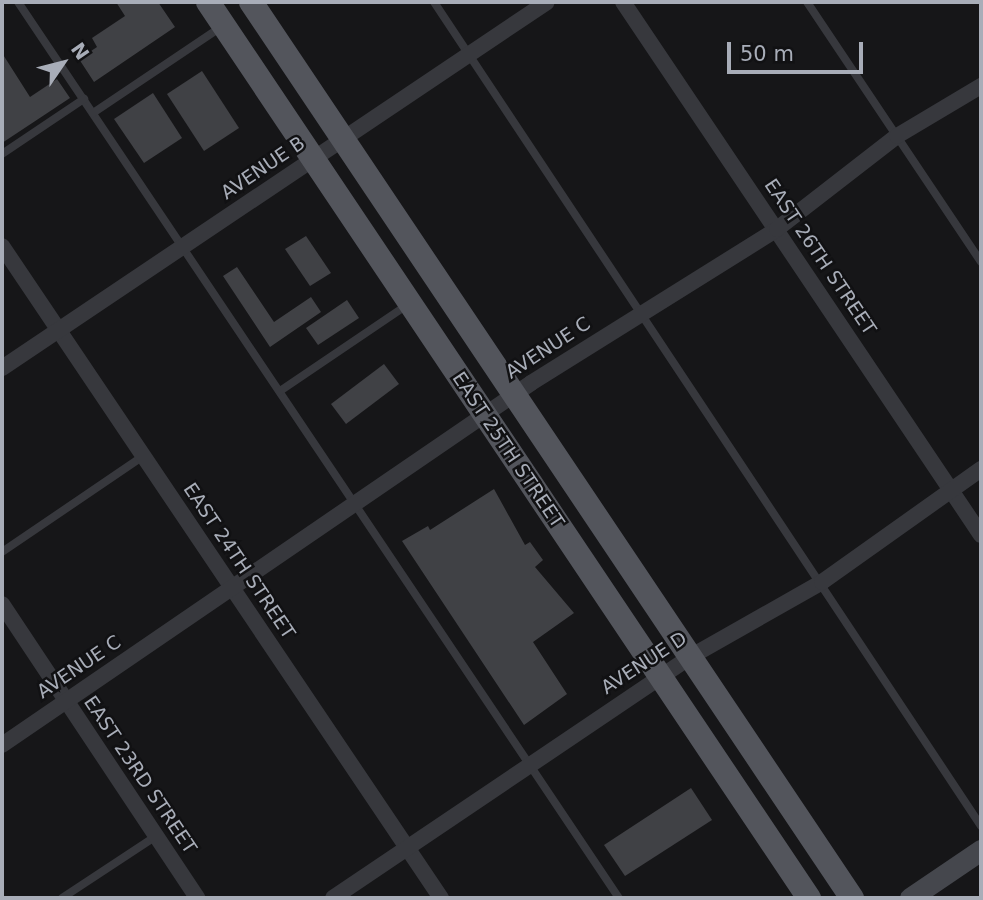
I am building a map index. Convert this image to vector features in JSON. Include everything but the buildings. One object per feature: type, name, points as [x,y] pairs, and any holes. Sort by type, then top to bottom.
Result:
[{"type":"main road","name":"EAST 25TH STREET","points":[[208,2],[809,898]]},
{"type":"main road","name":"EAST 25TH STREET","points":[[251,2],[852,898]]},
{"type":"street","name":"AVENUE B","points":[[2,368],[547,2]]},
{"type":"street","name":"EAST 26TH STREET","points":[[623,2],[981,535]]},
{"type":"street","name":"AVENUE C","points":[[2,745],[514,395],[641,311],[777,229],[897,136],[981,86]]},
{"type":"street","name":"EAST 24TH STREET","points":[[2,246],[441,898]]},
{"type":"street","name":"AVENUE D","points":[[332,898],[690,657],[822,582],[981,469]]},
{"type":"street","name":"EAST 23RD STREET","points":[[2,604],[197,898]]},
{"type":"street","points":[[910,898],[981,850]]},
{"type":"lane","points":[[18,2],[619,898]]},
{"type":"lane","points":[[434,2],[822,582],[981,826]]},
{"type":"lane","points":[[807,2],[981,262]]},
{"type":"lane","points":[[93,113],[223,25]]},
{"type":"lane","points":[[2,155],[84,99]]},
{"type":"lane","points":[[280,391],[410,303]]},
{"type":"lane","points":[[2,552],[143,456]]},
{"type":"lane","points":[[62,898],[156,836]]}]
